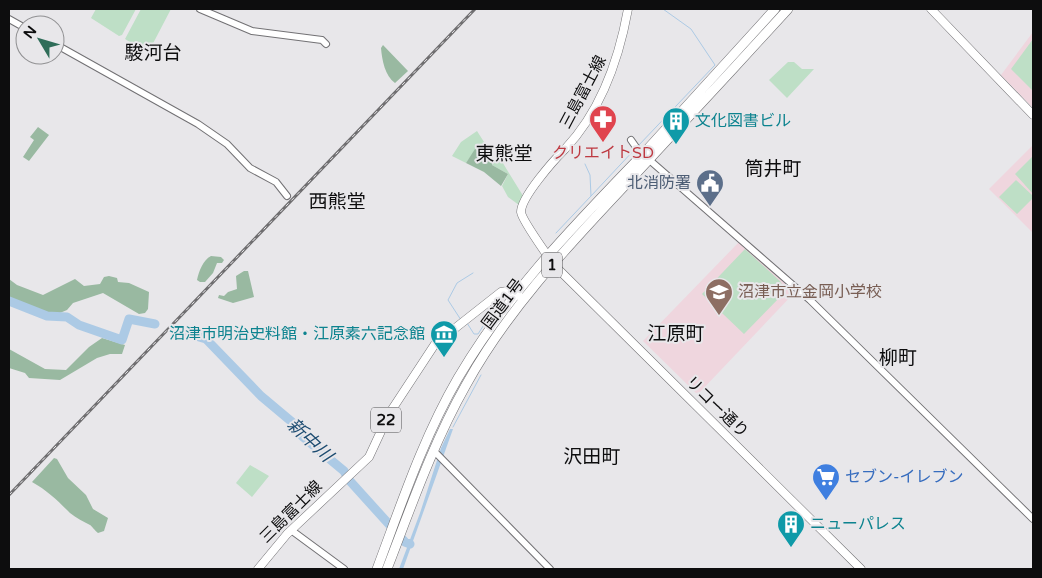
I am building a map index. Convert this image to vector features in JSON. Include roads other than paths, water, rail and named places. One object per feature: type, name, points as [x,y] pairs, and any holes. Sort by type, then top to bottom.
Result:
[{"type":"highway","name":"国道1号","points":[[387,569],[434,452],[466,385],[524,299],[775,9]]},
{"type":"highway","name":"国道1号","points":[[377,569],[417,463],[439,415],[478,346],[515,293],[547,255],[788,9]]},
{"type":"main road","name":"三島富士線","points":[[547,255],[522,215],[522,209],[540,176],[576,138],[587,122],[619,52],[628,9]]},
{"type":"main road","points":[[931,9],[1033,115]]},
{"type":"main road","name":"リコー通り","points":[[547,255],[553,264],[861,569]]},
{"type":"main road","name":"三島富士線","points":[[258,569],[291,530],[368,456],[389,414],[435,344],[501,292],[515,293]]},
{"type":"main road","points":[[515,293],[524,299]]},
{"type":"street","points":[[200,9],[252,31],[322,40],[326,44]]},
{"type":"street","points":[[65,50],[198,124],[227,144],[250,168],[276,182],[287,196]]},
{"type":"street","points":[[631,140],[646,156],[810,300],[1033,519]]},
{"type":"street","points":[[434,452],[550,569]]},
{"type":"street","points":[[291,530],[344,569]]},
{"type":"water","points":[[450,429],[453,429],[403,569],[399,569],[441,448]]},
{"type":"waterway","points":[[638,146],[715,65],[691,29],[663,9]]},
{"type":"waterway","points":[[591,196],[635,149]]},
{"type":"waterway","points":[[556,233],[591,196],[590,175],[585,164]]},
{"type":"waterway","points":[[461,320],[448,300],[457,283],[473,273]]},
{"type":"waterway","name":"新中川","points":[[9,301],[47,316],[67,317],[79,325],[122,340],[129,319],[155,324]]},
{"type":"waterway","points":[[467,323],[474,334],[478,334],[489,317]]},
{"type":"waterway","name":"新中川","points":[[182,332],[206,339],[261,396],[292,422],[302,436],[344,471],[349,480],[405,542],[410,544]]},
{"type":"waterway","points":[[453,427],[481,375]]},
{"type":"railway","points":[[9,495],[475,9]]},
{"type":"place","name":"クリエイトSD","points":[[603,143]]},
{"type":"place","name":"文化図書ビル","points":[[676,145]]},
{"type":"place","name":"北消防署","points":[[710,207]]},
{"type":"place","name":"沼津市立金岡小学校","points":[[719,316]]},
{"type":"place","name":"沼津市明治史料館・江原素六記念館","points":[[444,358]]},
{"type":"place","name":"セブン-イレブン","points":[[826,501]]},
{"type":"place","name":"ニューパレス","points":[[791,548]]},
{"type":"district","name":"駿河台","points":[[153,53]]},
{"type":"district","name":"東熊堂","points":[[504,154]]},
{"type":"district","name":"筒井町","points":[[773,169]]},
{"type":"district","name":"西熊堂","points":[[337,202]]},
{"type":"district","name":"江原町","points":[[676,334]]},
{"type":"district","name":"柳町","points":[[898,358]]},
{"type":"district","name":"沢田町","points":[[592,457]]}]
